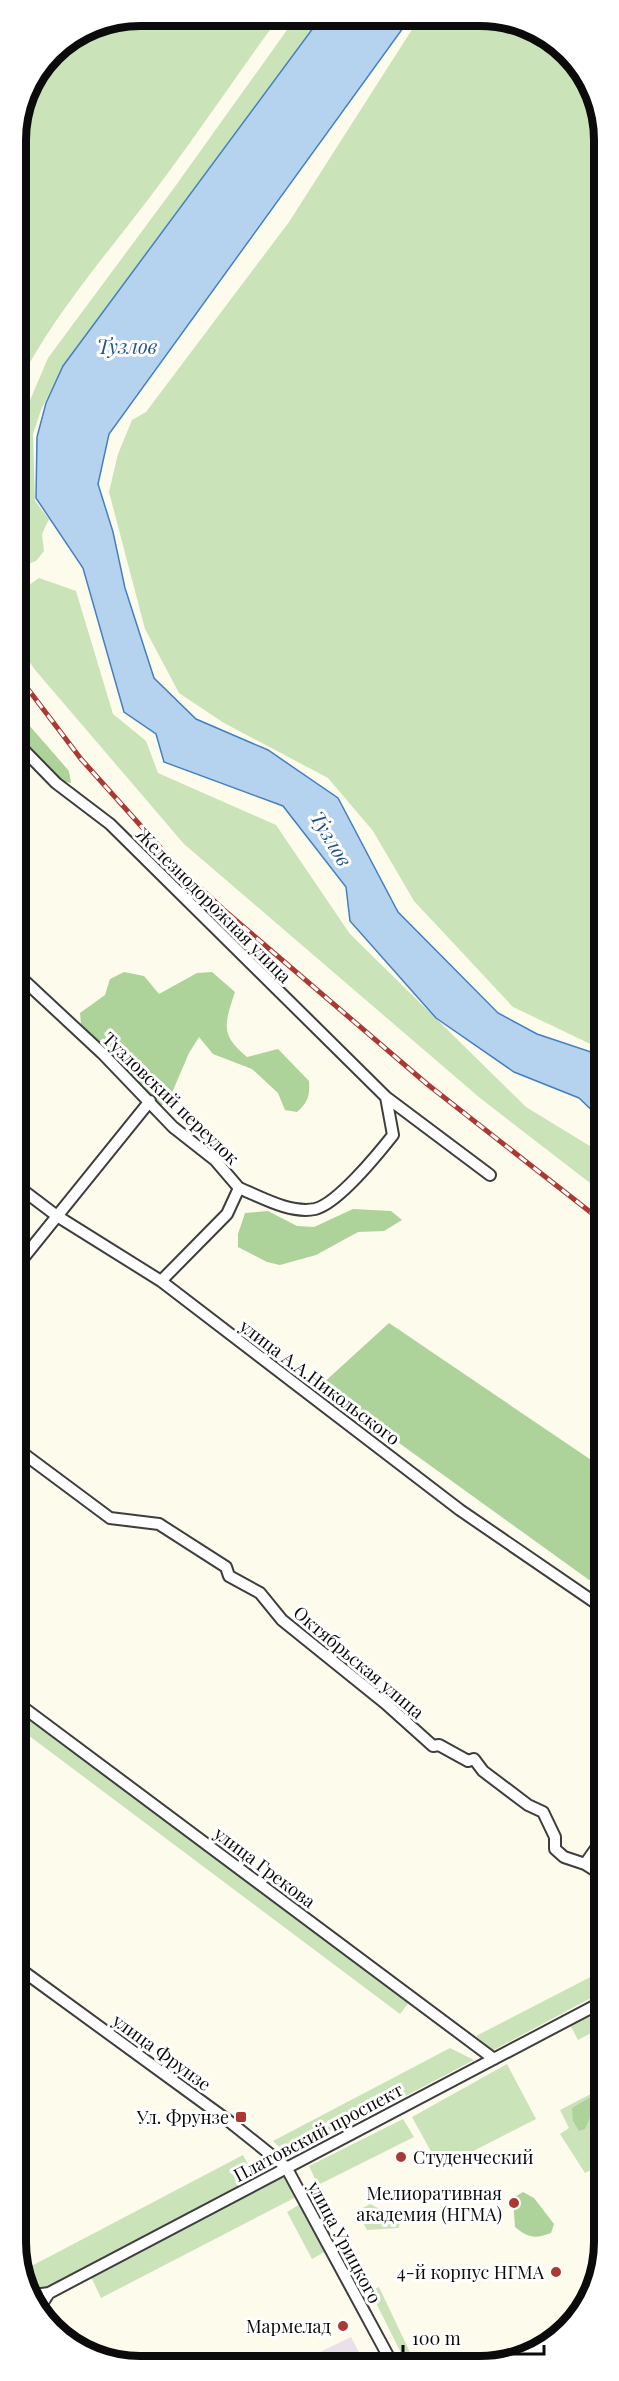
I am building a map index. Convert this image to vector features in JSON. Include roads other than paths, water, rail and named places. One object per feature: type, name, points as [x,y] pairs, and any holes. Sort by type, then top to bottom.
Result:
[{"type":"street","name":"Железнодорожная улица","points":[[26,752],[56,783],[110,824],[386,1097],[490,1175]]},
{"type":"street","name":"Тузловский переулок","points":[[26,983],[150,1101],[173,1127],[215,1160],[239,1188],[227,1214],[161,1281]]},
{"type":"street","points":[[239,1188],[282,1206],[298,1209],[314,1209],[327,1204],[370,1163],[393,1135],[386,1097]]},
{"type":"street","points":[[26,1255],[150,1101]]},
{"type":"street","name":"улица А.А.Никольского","points":[[26,1193],[57,1216],[161,1281],[460,1510],[593,1601]]},
{"type":"street","name":"Октябрьская улица","points":[[26,1455],[110,1518],[159,1524],[226,1567],[229,1576],[260,1593],[282,1620],[385,1702],[433,1746],[440,1745],[468,1761],[474,1759],[483,1771],[528,1805],[543,1812],[555,1837],[555,1849],[564,1857],[593,1869]]},
{"type":"street","name":"улица Грекова","points":[[26,1709],[494,2059]]},
{"type":"street","points":[[585,1864],[593,1852]]},
{"type":"street","name":"улица Фрунзе","points":[[26,1973],[230,2122],[286,2167]]},
{"type":"street","name":"Платовский проспект","points":[[39,2295],[49,2294],[593,2007]]},
{"type":"street","name":"улица Урицкого","points":[[286,2167],[389,2356]]},
{"type":"street","name":"Платовский проспект","points":[[43,2302],[49,2294]]},
{"type":"water","name":"Тузлов","points":[[315,26],[404,26],[109,434],[98,484],[113,532],[125,588],[154,678],[196,719],[268,750],[338,798],[398,912],[498,1013],[537,1034],[594,1053],[594,1112],[579,1098],[514,1072],[436,1018],[350,921],[346,887],[283,806],[164,762],[156,734],[124,712],[83,568],[36,498],[37,437],[46,403],[63,366]]},
{"type":"railway","points":[[26,686],[81,759],[175,864],[225,911],[427,1084],[593,1215]]},
{"type":"place","name":"Ул. Фрунзе","points":[[241,2117]]},
{"type":"place","name":"Студенческий","points":[[401,2157]]},
{"type":"place","name":"Мелиоративная академия (НГМА)","points":[[514,2203]]},
{"type":"place","name":"4-й корпус НГМА","points":[[556,2272]]},
{"type":"place","name":"Мармелад","points":[[343,2326]]}]
